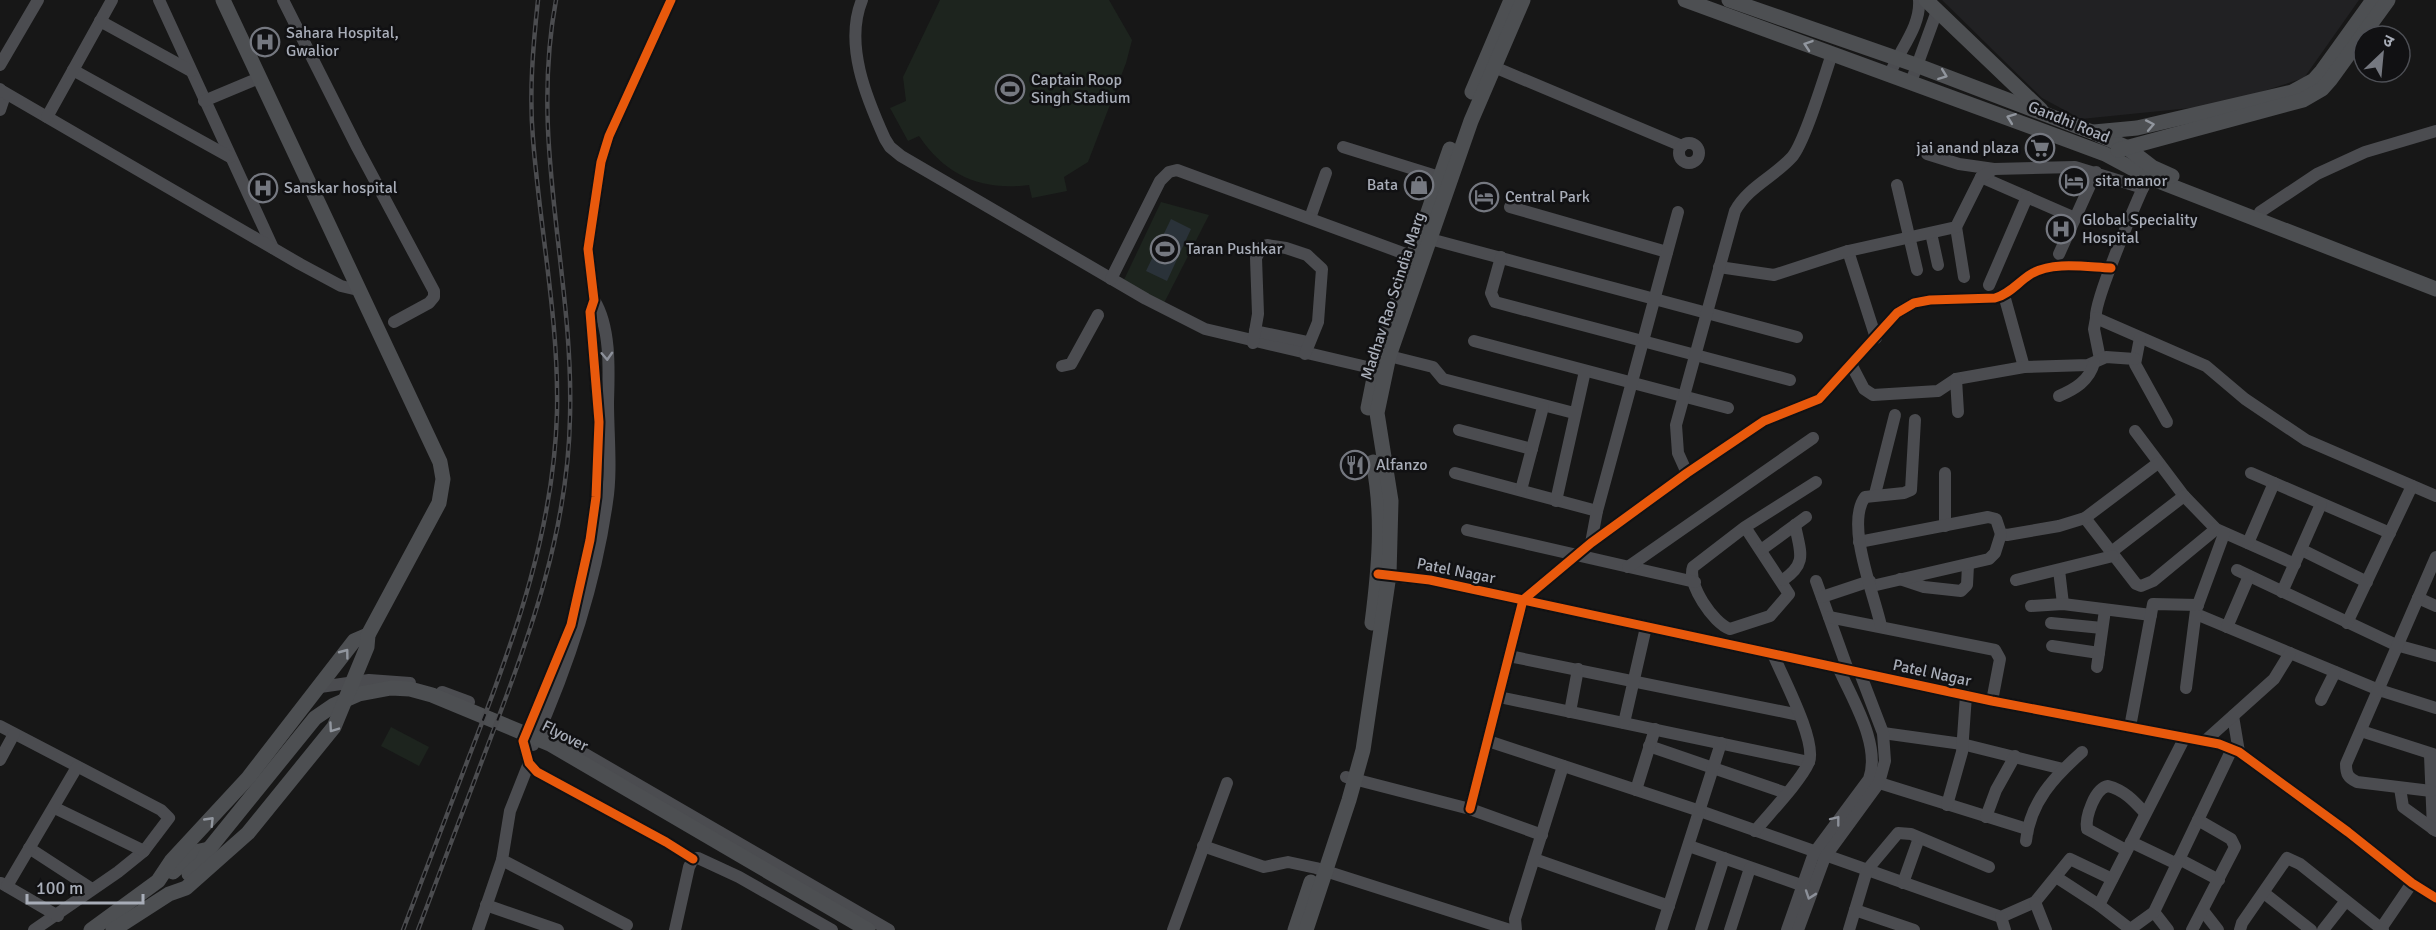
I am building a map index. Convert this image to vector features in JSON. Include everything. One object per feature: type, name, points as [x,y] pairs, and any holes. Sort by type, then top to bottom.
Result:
[{"type":"main road","points":[[113,930],[169,894],[186,888],[248,833],[334,728],[367,647],[368,635],[439,503],[443,479],[440,462],[417,410],[358,290],[223,0]]},
{"type":"main road","name":"Madhav Rao Scindia Marg","points":[[1306,930],[1321,869],[1351,777],[1384,575],[1379,501],[1367,412],[1445,179],[1511,0]]},
{"type":"main road","name":"Madhav Rao Scindia Marg","points":[[1488,64],[1522,0]]},
{"type":"main road","name":"Gandhi Road","points":[[1685,0],[2105,154],[2145,182],[2436,289]]},
{"type":"main road","points":[[1729,0],[1916,65],[2092,132],[2132,151],[2152,167],[2436,282]]},
{"type":"main road","points":[[1926,0],[2047,115]]},
{"type":"main road","points":[[2070,141],[2092,132],[2136,128],[2292,92],[2314,80],[2322,71],[2373,0]]},
{"type":"main road","points":[[2105,154],[2132,151],[2315,94],[2330,80],[2388,0]]},
{"type":"main road","name":"Madhav Rao Scindia Marg","points":[[1380,370],[1389,356],[1418,258],[1430,239],[1445,179]]},
{"type":"main road","points":[[158,881],[172,860],[248,778],[354,641],[368,635]]},
{"type":"main road","name":"Flyover","points":[[169,894],[177,876],[195,852],[209,849],[315,718],[334,705],[359,694],[391,688],[410,689],[441,699],[550,744],[868,930]]},
{"type":"main road","name":"Madhav Rao Scindia Marg","points":[[1294,930],[1321,869]]},
{"type":"main road","name":"Flyover","points":[[90,930],[158,881],[177,876]]},
{"type":"street","points":[[0,65],[38,0]]},
{"type":"street","points":[[47,117],[112,0]]},
{"type":"street","points":[[159,0],[273,248]]},
{"type":"street","points":[[283,0],[434,291],[434,297],[429,303],[394,322]]},
{"type":"street","points":[[478,930],[502,860],[510,811],[533,745],[536,726],[574,645],[594,572],[608,500],[606,346],[601,311],[594,300],[588,249],[601,162],[613,126],[671,0]]},
{"type":"street","points":[[862,0],[856,15],[854,32],[861,75],[877,121],[890,147],[1111,279],[1205,329],[1307,348],[1380,370]]},
{"type":"street","points":[[1890,74],[1915,23],[1918,0]]},
{"type":"street","points":[[1911,82],[1937,11]]},
{"type":"street","points":[[100,21],[191,71]]},
{"type":"street","points":[[1687,473],[1678,453],[1676,425],[1706,312],[1739,203],[1786,163],[1798,148],[1832,54]]},
{"type":"street","points":[[1488,64],[1682,146]]},
{"type":"street","points":[[73,70],[230,157]]},
{"type":"street","points":[[204,101],[259,78]]},
{"type":"street","points":[[1,90],[273,248],[341,285],[358,290]]},
{"type":"street","points":[[0,110],[3,102],[1,90]]},
{"type":"street","points":[[2260,212],[2317,174],[2355,157],[2436,131]]},
{"type":"street","points":[[1343,147],[1445,179]]},
{"type":"street","points":[[1927,154],[1959,164],[1994,169],[2051,166],[2145,182],[2097,309],[2094,329],[2097,361],[2079,386],[2059,396]]},
{"type":"street","points":[[1964,277],[1956,227],[1981,177],[1994,169]]},
{"type":"street","points":[[1111,279],[1160,181],[1169,172],[1177,170],[1418,258]]},
{"type":"street","points":[[1310,218],[1326,172]]},
{"type":"street","points":[[2059,254],[2096,172]]},
{"type":"street","points":[[1981,177],[2075,218]]},
{"type":"street","points":[[1897,185],[1917,270]]},
{"type":"street","points":[[1989,285],[2027,197]]},
{"type":"street","points":[[1510,207],[1666,252]]},
{"type":"street","points":[[1591,543],[1630,384],[1678,212]]},
{"type":"street","points":[[1719,267],[1774,275],[1848,251],[1956,227]]},
{"type":"street","points":[[1931,233],[1938,265]]},
{"type":"street","points":[[1430,239],[1797,337]]},
{"type":"street","points":[[1254,337],[1258,314],[1256,258],[1262,247],[1267,245],[1286,248],[1314,258],[1323,274],[1318,322],[1307,348]]},
{"type":"street","points":[[1848,251],[1876,338]]},
{"type":"street","points":[[1501,257],[1491,292],[1495,302],[1643,339],[1790,380]]},
{"type":"street","points":[[1470,809],[1523,600],[1591,543],[1687,473],[1764,421],[1819,399],[1852,366],[1889,321],[1914,303],[2004,295],[2029,275],[2050,267],[2111,268]]},
{"type":"street","points":[[2004,295],[2024,367]]},
{"type":"street","points":[[1062,366],[1071,364],[1098,315]]},
{"type":"street","points":[[2096,318],[2206,366],[2245,399],[2306,440],[2436,496]]},
{"type":"street","points":[[2140,339],[2135,359],[2140,375],[2167,422]]},
{"type":"street","points":[[1474,341],[1728,408]]},
{"type":"street","points":[[1389,356],[1433,367],[1443,379],[1543,407],[1574,413]]},
{"type":"street","points":[[1852,366],[1864,389],[1873,395],[1938,391],[1956,379],[2024,367],[2097,361],[2115,356],[2135,359]]},
{"type":"street","points":[[1556,501],[1585,371]]},
{"type":"street","points":[[1956,379],[1958,412]]},
{"type":"street","points":[[1521,490],[1543,407]]},
{"type":"street","points":[[1875,494],[1895,415]]},
{"type":"street","points":[[1881,626],[1859,542],[1857,513],[1865,497],[1875,494],[1904,493],[1911,490],[1915,420]]},
{"type":"street","points":[[1459,430],[1532,449]]},
{"type":"street","points":[[2135,431],[2184,496],[2220,532],[2295,564]]},
{"type":"street","points":[[1628,567],[1813,438]]},
{"type":"street","points":[[2001,534],[2007,536],[2059,526],[2085,518],[2158,463]]},
{"type":"street","points":[[1455,473],[1597,511]]},
{"type":"street","points":[[1944,526],[1945,473]]},
{"type":"street","points":[[2251,473],[2390,533]]},
{"type":"street","points":[[1745,527],[1789,589],[1788,598],[1770,616],[1739,627],[1726,627],[1709,614],[1691,571],[1696,562],[1745,527],[1816,482]]},
{"type":"street","points":[[2248,543],[2274,483]]},
{"type":"street","points":[[2347,623],[2412,486]]},
{"type":"street","points":[[2016,580],[2112,554],[2184,496]]},
{"type":"street","points":[[2282,592],[2322,504]]},
{"type":"street","points":[[1822,597],[1871,583],[1968,565],[1993,557],[2001,534],[1998,522],[1993,517],[1859,542]]},
{"type":"street","points":[[2085,518],[2136,584],[2147,585],[2220,532]]},
{"type":"street","points":[[1761,550],[1800,521],[1801,562],[1796,572],[1783,580]]},
{"type":"street","points":[[1467,530],[1695,582]]},
{"type":"street","points":[[2186,688],[2197,609],[2220,532]]},
{"type":"street","points":[[2302,550],[2367,582]]},
{"type":"street","points":[[2433,798],[2400,788],[2357,782],[2349,778],[2346,764],[2396,645],[2418,598],[2433,574],[2436,557]]},
{"type":"street","points":[[1900,579],[1924,588],[1961,591],[1967,585],[1968,565]]},
{"type":"street","points":[[2059,570],[2063,604]]},
{"type":"street","points":[[2227,627],[2243,573],[2396,645],[2436,656]]},
{"type":"street","name":"Patel Nagar","points":[[1384,575],[1430,580],[1849,671],[1992,701],[2205,741],[2236,750],[2348,832],[2412,883],[2436,898]]},
{"type":"street","points":[[1816,581],[1849,671],[1872,745],[1874,781]]},
{"type":"street","points":[[2418,598],[2436,606]]},
{"type":"street","points":[[2130,727],[2155,602],[2197,609],[2227,627],[2335,672],[2379,690],[2436,708]]},
{"type":"street","points":[[2031,606],[2063,604],[2151,615]]},
{"type":"street","points":[[2097,667],[2105,610]]},
{"type":"street","points":[[1829,617],[1995,650],[2000,659],[1992,701]]},
{"type":"street","points":[[2051,623],[2102,628]]},
{"type":"street","points":[[1624,723],[1646,627]]},
{"type":"street","points":[[1724,644],[1726,627]]},
{"type":"street","points":[[2052,646],[2099,653]]},
{"type":"street","points":[[2205,741],[2279,674],[2290,653]]},
{"type":"street","points":[[1755,831],[1809,762],[1809,745],[1799,714],[1773,654]]},
{"type":"street","points":[[1509,656],[1799,714]]},
{"type":"street","points":[[1570,712],[1578,669]]},
{"type":"street","points":[[1787,930],[1801,885],[1819,855],[1874,781],[1885,761],[1883,733],[1849,671]]},
{"type":"street","points":[[2321,700],[2335,672]]},
{"type":"street","points":[[320,687],[353,681],[405,681],[470,702]]},
{"type":"street","points":[[1947,805],[1962,744],[1966,695]]},
{"type":"street","points":[[1499,697],[1809,762]]},
{"type":"street","points":[[2056,877],[2099,904],[2129,930],[2154,912],[2198,820],[2236,750],[2232,716]]},
{"type":"street","points":[[0,726],[167,814],[169,818],[167,824],[144,851],[58,916],[34,930]]},
{"type":"street","points":[[536,726],[889,930]]},
{"type":"street","points":[[1636,790],[1654,729]]},
{"type":"street","points":[[2361,731],[2433,755],[2435,830]]},
{"type":"street","points":[[1883,733],[1962,744],[2063,769]]},
{"type":"street","points":[[0,759],[14,734]]},
{"type":"street","points":[[2099,904],[2185,737]]},
{"type":"street","points":[[1488,741],[1700,811],[1819,855],[2001,917],[2036,902],[2070,859],[2112,879]]},
{"type":"street","points":[[1661,930],[1721,743]]},
{"type":"street","points":[[1649,746],[1786,793]]},
{"type":"street","points":[[1874,781],[1986,817],[2026,835],[2035,805],[2063,769],[2082,752]]},
{"type":"street","points":[[1986,817],[1996,790],[2015,756]]},
{"type":"street","points":[[527,757],[547,779],[666,842],[693,859],[703,859],[738,877],[832,930]]},
{"type":"street","points":[[1516,930],[1515,919],[1563,766]]},
{"type":"street","points":[[58,916],[4,884],[55,808],[77,767]]},
{"type":"street","points":[[1351,777],[1470,809],[1542,835]]},
{"type":"street","points":[[1173,930],[1227,783]]},
{"type":"street","points":[[2145,813],[2127,795],[2108,786],[2100,790],[2088,817],[2087,829],[2178,862],[2219,880]]},
{"type":"street","points":[[2400,788],[2403,807],[2435,830]]},
{"type":"street","points":[[55,808],[144,851]]},
{"type":"street","points":[[2192,930],[2204,912],[2235,847],[2235,843],[2198,820]]},
{"type":"street","points":[[1849,930],[1867,870],[1898,833],[1919,837],[1989,867]]},
{"type":"street","points":[[1903,883],[1919,837]]},
{"type":"street","points":[[1203,846],[1264,867],[1288,862],[1321,869],[1510,930]]},
{"type":"street","points":[[1689,846],[1801,885]]},
{"type":"street","points":[[29,848],[92,889]]},
{"type":"street","points":[[1798,930],[1819,855]]},
{"type":"street","points":[[1701,930],[1724,858]]},
{"type":"street","points":[[2240,930],[2242,923],[2287,858],[2300,864],[2381,930],[2412,883]]},
{"type":"street","points":[[675,930],[693,859]]},
{"type":"street","points":[[1534,859],[1669,906]]},
{"type":"street","points":[[502,860],[627,925]]},
{"type":"street","points":[[1730,930],[1750,868]]},
{"type":"street","points":[[2264,893],[2311,930]]},
{"type":"street","points":[[2036,902],[2046,930]]},
{"type":"street","points":[[2323,930],[2344,902]]},
{"type":"street","points":[[486,905],[558,930]]},
{"type":"street","points":[[1855,910],[1909,929]]},
{"type":"street","points":[[2154,912],[2168,930]]},
{"type":"street","points":[[2204,912],[2218,930]]},
{"type":"street","points":[[2001,917],[2005,930]]},
{"type":"shaded area","name":"Captain Roop Singh Stadium","points":[[940,0],[1109,0],[1132,40],[1126,63],[1088,162],[1064,177],[1067,191],[1032,198],[1029,185],[996,186],[981,183],[953,171],[930,150],[919,136],[908,141],[890,108],[906,101],[903,77]]},
{"type":"shaded area","points":[[1942,0],[2359,0],[2304,78],[2220,105],[2081,119],[2042,98]]},
{"type":"shaded area","name":"Taran Pushkar","points":[[1161,202],[1209,215],[1164,303],[1122,284]]},
{"type":"shaded area","points":[[1171,219],[1191,229],[1167,281],[1146,271]]},
{"type":"shaded area","points":[[391,727],[429,747],[419,766],[381,746]]},
{"type":"railway","points":[[403,930],[505,661],[530,580],[549,497],[557,412],[557,378],[531,104],[538,0]]},
{"type":"railway","points":[[418,930],[520,659],[545,580],[562,500],[568,459],[569,364],[547,106],[549,53],[556,0]]},
{"type":"cycle path","points":[[671,0],[609,136],[601,162],[588,249],[594,300],[590,312],[599,422],[596,497],[590,540],[571,625],[523,741],[529,763],[537,772],[693,859]]},
{"type":"cycle path","points":[[1470,809],[1523,600],[1591,543],[1687,473],[1764,421],[1819,399],[1897,313],[1914,303],[1930,300],[1995,298],[2010,291],[2031,274],[2049,267],[2111,268]]},
{"type":"cycle path","points":[[1378,574],[1430,580],[1992,701],[2219,744],[2239,752],[2348,832],[2412,883],[2436,898]]},
{"type":"place","name":"Sahara Hospital, Gwalior","points":[[265,42]]},
{"type":"place","name":"Captain Roop Singh Stadium","points":[[1010,89]]},
{"type":"place","name":"jai anand plaza","points":[[2040,148]]},
{"type":"place","name":"sita manor","points":[[2074,181]]},
{"type":"place","name":"Bata","points":[[1419,185]]},
{"type":"place","name":"Sanskar hospital","points":[[263,188]]},
{"type":"place","name":"Central Park","points":[[1484,197]]},
{"type":"place","name":"Global Speciality Hospital","points":[[2061,229]]},
{"type":"place","name":"Taran Pushkar","points":[[1165,249]]},
{"type":"place","name":"Alfanzo","points":[[1355,465]]}]
